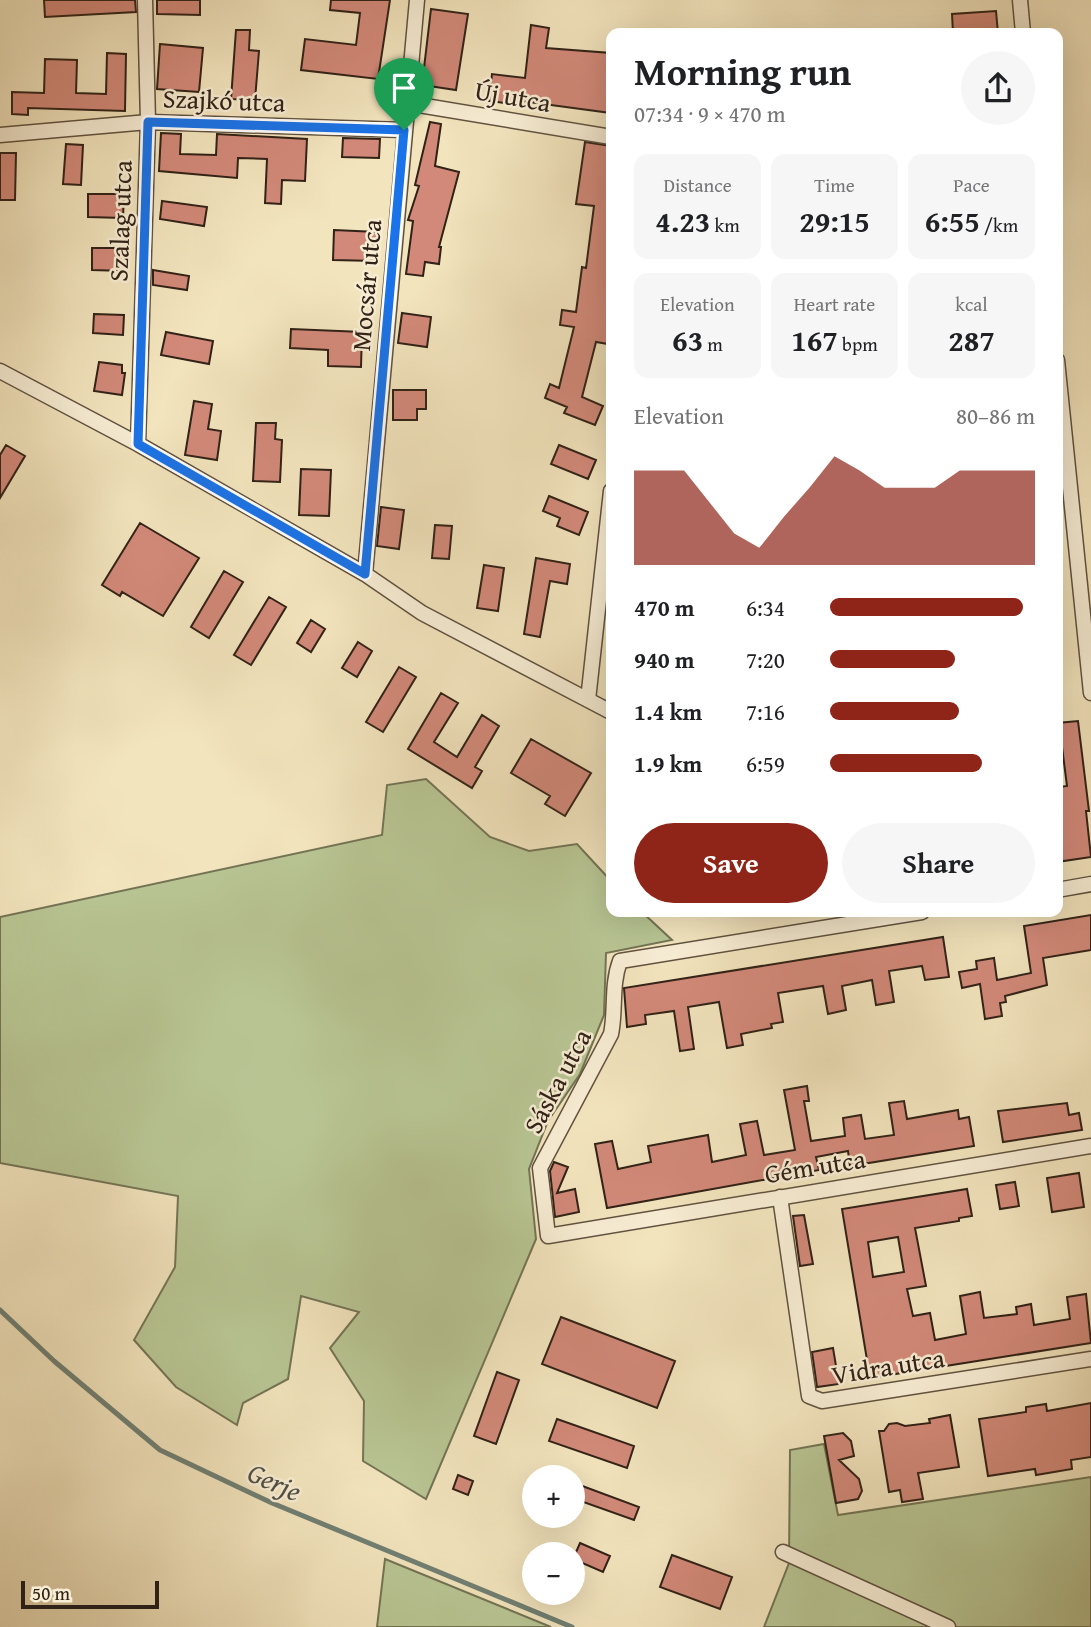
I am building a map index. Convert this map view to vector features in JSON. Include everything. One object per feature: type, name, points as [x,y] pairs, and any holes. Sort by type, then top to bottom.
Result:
[{"type":"street","name":"Szalag utca","points":[[138,444],[148,122],[145,0]]},
{"type":"street","name":"Mocsár utca","points":[[365,574],[417,0]]},
{"type":"street","points":[[1020,0],[1023,28]]},
{"type":"street","name":"Új utca","points":[[407,103],[606,136]]},
{"type":"street","name":"Szajkó utca","points":[[0,135],[148,122],[404,130]]},
{"type":"street","points":[[0,371],[138,444],[365,574],[422,613],[606,709]]},
{"type":"street","points":[[1063,419],[1091,693]]},
{"type":"street","points":[[588,699],[606,536]]},
{"type":"street","points":[[1063,889],[1091,884]]},
{"type":"street","name":"Sáska utca","points":[[548,1236],[540,1168],[611,1034],[614,976],[620,961],[889,917]]},
{"type":"street","name":"Gém utca","points":[[548,1236],[1091,1146]]},
{"type":"street","name":"Vidra utca","points":[[780,1197],[809,1396],[822,1401],[1091,1359]]},
{"type":"street","points":[[783,1552],[948,1627]]},
{"type":"green space","points":[[426,779],[490,837],[529,851],[577,844],[606,876],[606,917],[647,917],[672,940],[606,953],[604,1015],[580,1074],[548,1121],[529,1169],[536,1239],[426,1499],[363,1461],[364,1401],[330,1348],[359,1312],[301,1296],[288,1379],[243,1403],[237,1425],[176,1387],[134,1340],[175,1267],[178,1196],[0,1163],[0,917],[382,835],[387,785]]},
{"type":"green space","points":[[824,1444],[838,1515],[1091,1477],[1091,1627],[764,1627],[789,1563],[790,1450]]},
{"type":"green space","points":[[385,1559],[551,1627],[377,1627]]},
{"type":"building","points":[[44,0],[135,0],[136,12],[45,17]]},
{"type":"building","points":[[157,0],[200,0],[200,15],[157,14]]},
{"type":"building","points":[[331,0],[390,0],[378,79],[301,70],[305,39],[356,45],[360,13],[330,10]]},
{"type":"building","points":[[431,9],[468,14],[456,90],[422,85]]},
{"type":"building","points":[[996,11],[998,28],[953,28],[952,14]]},
{"type":"building","points":[[531,25],[549,28],[546,48],[606,53],[606,112],[514,100],[513,104],[489,101],[492,74],[525,78]]},
{"type":"building","points":[[236,30],[250,30],[249,50],[259,51],[255,100],[231,99]]},
{"type":"building","points":[[160,44],[203,48],[199,92],[157,89]]},
{"type":"building","points":[[107,53],[126,54],[125,111],[28,108],[28,115],[12,114],[12,92],[44,93],[45,59],[77,60],[76,93],[106,94]]},
{"type":"building","points":[[430,122],[441,124],[435,166],[459,172],[439,247],[439,264],[425,262],[423,276],[406,274],[413,221],[408,220],[419,186],[415,185]]},
{"type":"building","points":[[161,133],[181,134],[180,154],[216,155],[217,134],[307,139],[305,181],[282,180],[281,204],[265,203],[267,159],[238,158],[237,178],[159,171]]},
{"type":"building","points":[[343,138],[380,139],[379,158],[342,157]]},
{"type":"building","points":[[585,142],[606,145],[606,344],[596,342],[582,397],[603,406],[595,425],[564,413],[567,407],[545,398],[550,384],[559,388],[574,327],[560,325],[562,310],[576,312],[582,267],[586,268],[594,206],[576,204]]},
{"type":"building","points":[[66,144],[83,145],[81,185],[63,184]]},
{"type":"building","points":[[0,153],[16,153],[15,200],[0,200]]},
{"type":"building","points":[[88,194],[124,194],[123,218],[88,217]]},
{"type":"building","points":[[162,201],[207,207],[204,226],[160,219]]},
{"type":"building","points":[[334,230],[377,232],[376,261],[333,260]]},
{"type":"building","points":[[92,248],[125,248],[125,271],[92,270]]},
{"type":"building","points":[[153,270],[189,276],[187,290],[153,285]]},
{"type":"building","points":[[402,313],[431,317],[427,347],[398,343]]},
{"type":"building","points":[[94,314],[124,315],[123,335],[93,333]]},
{"type":"building","points":[[291,329],[362,332],[361,367],[328,366],[328,350],[290,348]]},
{"type":"building","points":[[166,332],[213,341],[209,364],[161,355]]},
{"type":"building","points":[[99,362],[122,365],[122,373],[125,373],[122,395],[94,391]]},
{"type":"building","points":[[393,390],[426,390],[426,409],[417,409],[417,420],[393,420]]},
{"type":"building","points":[[194,401],[212,404],[208,429],[221,431],[217,460],[185,455]]},
{"type":"building","points":[[256,423],[276,423],[275,439],[282,440],[280,482],[253,481]]},
{"type":"building","points":[[6,445],[25,456],[0,498],[0,455]]},
{"type":"building","points":[[559,445],[596,460],[588,479],[551,464]]},
{"type":"building","points":[[301,469],[331,470],[329,516],[299,515]]},
{"type":"building","points":[[549,496],[588,512],[579,535],[557,526],[560,518],[543,511]]},
{"type":"building","points":[[381,507],[404,510],[399,549],[377,546]]},
{"type":"building","points":[[140,523],[199,558],[163,616],[122,592],[120,596],[102,585]]},
{"type":"building","points":[[435,525],[452,526],[449,559],[432,558]]},
{"type":"building","points":[[536,558],[570,564],[567,584],[550,581],[540,637],[524,634]]},
{"type":"building","points":[[484,565],[504,568],[498,611],[477,608]]},
{"type":"building","points":[[224,571],[243,582],[209,638],[191,627]]},
{"type":"building","points":[[269,597],[286,607],[251,665],[234,655]]},
{"type":"building","points":[[311,620],[325,629],[311,652],[297,643]]},
{"type":"building","points":[[358,642],[372,651],[357,677],[342,668]]},
{"type":"building","points":[[399,667],[416,677],[383,732],[366,722]]},
{"type":"building","points":[[441,693],[458,703],[434,742],[457,757],[482,715],[499,726],[475,767],[482,771],[472,788],[408,749]]},
{"type":"building","points":[[1078,721],[1089,811],[1086,811],[1091,857],[1063,861],[1063,786],[1067,786],[1063,722]]},
{"type":"building","points":[[531,739],[591,773],[565,816],[545,804],[550,796],[511,773]]},
{"type":"building","points":[[1091,915],[1091,950],[1043,958],[1047,985],[1005,996],[1006,1002],[1000,1003],[1002,1016],[985,1019],[980,984],[962,988],[959,972],[977,969],[976,961],[994,958],[997,980],[1031,973],[1024,926]]},
{"type":"building","points":[[943,937],[949,977],[925,980],[922,966],[889,971],[894,1002],[876,1005],[872,980],[842,986],[846,1010],[828,1014],[823,986],[778,993],[783,1022],[771,1024],[772,1028],[741,1034],[743,1045],[727,1048],[719,1002],[688,1007],[694,1049],[680,1051],[674,1011],[645,1015],[646,1024],[627,1027],[624,988]]},
{"type":"building","points":[[807,1086],[809,1101],[804,1101],[811,1141],[845,1136],[843,1118],[861,1115],[865,1139],[894,1135],[889,1103],[904,1101],[907,1119],[958,1110],[959,1119],[969,1117],[974,1146],[850,1166],[848,1151],[816,1157],[819,1170],[607,1208],[595,1144],[612,1141],[618,1169],[651,1162],[648,1146],[708,1135],[712,1162],[746,1155],[740,1124],[757,1121],[764,1155],[795,1150],[784,1090]]},
{"type":"building","points":[[1067,1103],[1069,1115],[1079,1113],[1082,1130],[1003,1142],[998,1111]]},
{"type":"building","points":[[554,1162],[568,1167],[557,1193],[575,1189],[579,1212],[555,1217],[550,1171]]},
{"type":"building","points":[[1079,1173],[1084,1207],[1052,1212],[1047,1178]]},
{"type":"building","points":[[1015,1182],[1019,1206],[1000,1209],[996,1185]]},
{"type":"building","points":[[967,1189],[972,1216],[959,1218],[959,1221],[915,1228],[926,1286],[907,1289],[913,1316],[930,1313],[935,1340],[966,1334],[960,1296],[980,1292],[984,1318],[1017,1314],[1016,1307],[1031,1304],[1034,1325],[1070,1319],[1067,1297],[1086,1294],[1091,1343],[870,1378],[842,1209]],"holes":[[[898,1237],[904,1272],[873,1277],[868,1242]]]},
{"type":"building","points":[[804,1215],[813,1264],[800,1266],[793,1216]]},
{"type":"building","points":[[561,1317],[675,1361],[657,1408],[542,1364]]},
{"type":"building","points":[[833,1348],[839,1384],[817,1387],[812,1352]]},
{"type":"building","points":[[497,1372],[519,1380],[496,1444],[474,1436]]},
{"type":"building","points":[[1091,1403],[1091,1457],[1071,1460],[1072,1469],[1036,1475],[1035,1469],[988,1476],[979,1419],[1026,1412],[1026,1407],[1046,1404],[1047,1411]]},
{"type":"building","points":[[950,1415],[959,1467],[918,1473],[923,1499],[902,1502],[900,1490],[889,1492],[879,1431],[884,1431],[889,1424],[905,1426],[930,1423],[929,1419]]},
{"type":"building","points":[[557,1419],[634,1446],[627,1468],[549,1441]]},
{"type":"building","points":[[843,1433],[851,1441],[854,1456],[839,1460],[859,1479],[862,1491],[858,1499],[836,1503],[824,1436]]},
{"type":"building","points":[[458,1475],[473,1481],[468,1495],[453,1489]]},
{"type":"building","points":[[585,1487],[639,1507],[634,1520],[585,1503]]},
{"type":"building","points":[[585,1545],[610,1556],[603,1572],[585,1564]]},
{"type":"building","points":[[672,1555],[732,1577],[720,1609],[660,1587]]},
{"type":"waterway","name":"Gerje","points":[[0,1310],[54,1361],[160,1450],[272,1503],[572,1627]]},
{"type":"route","points":[[148,122],[404,130],[365,574],[138,444],[148,122]]}]
